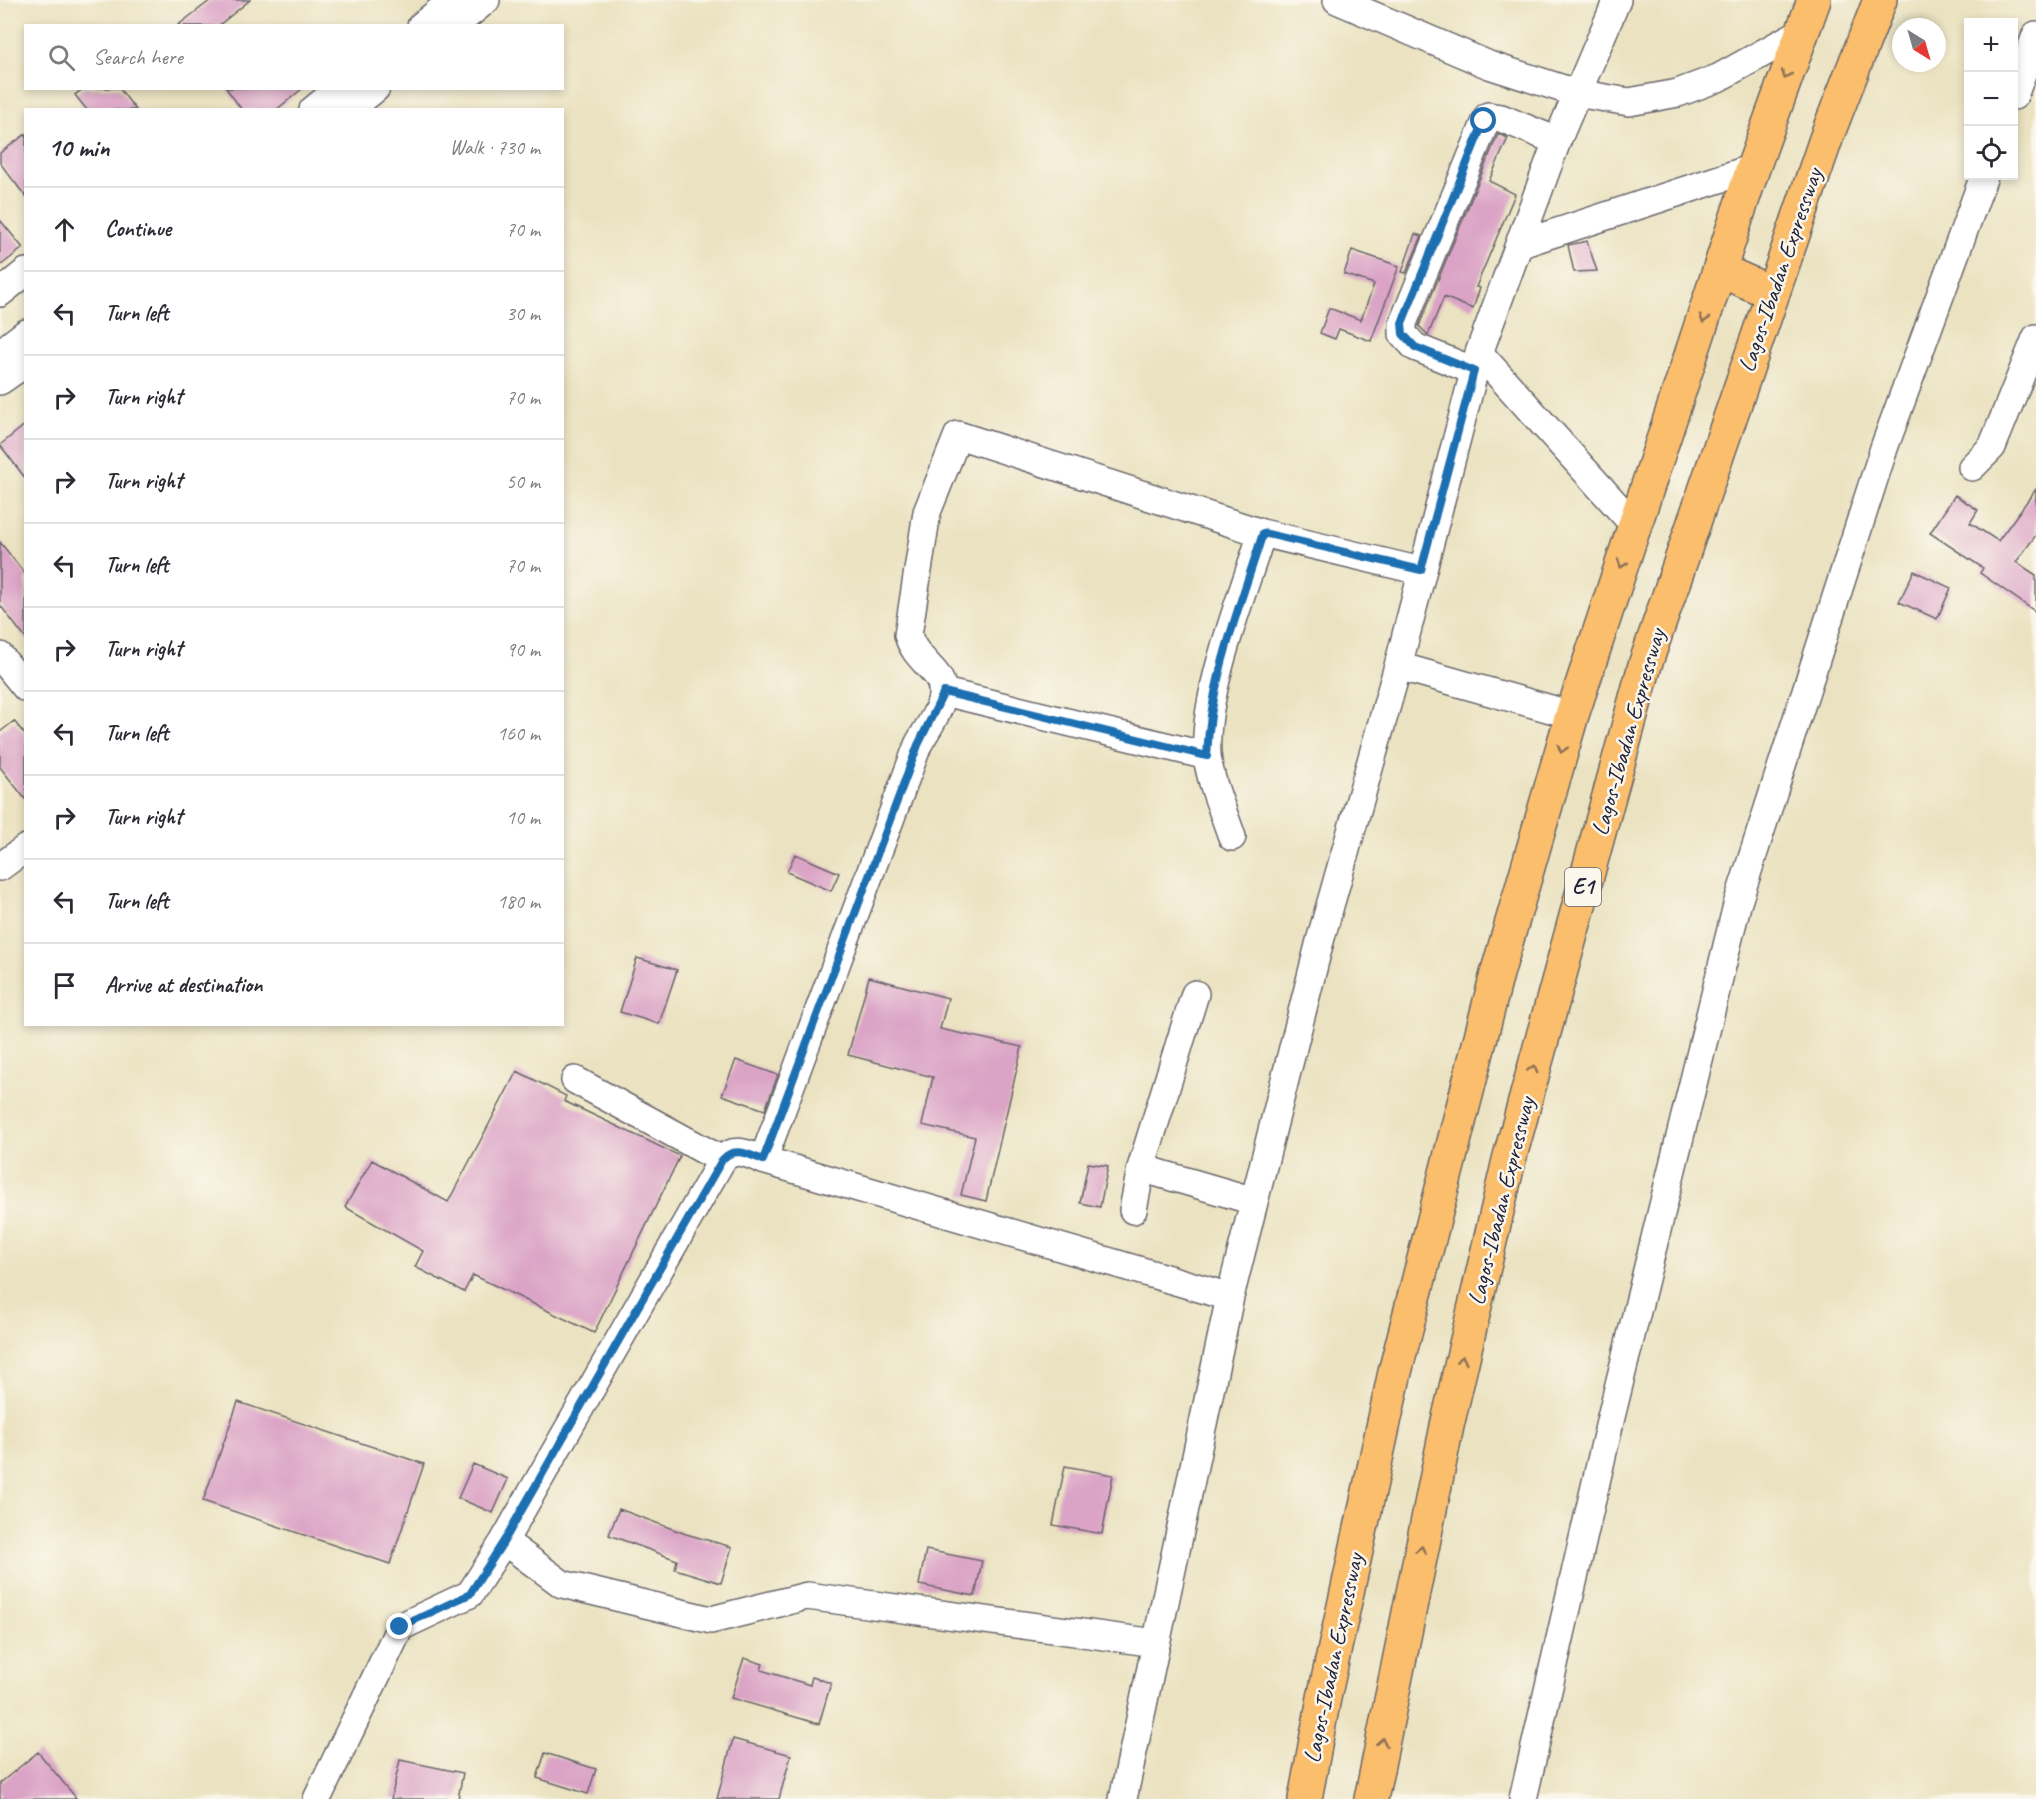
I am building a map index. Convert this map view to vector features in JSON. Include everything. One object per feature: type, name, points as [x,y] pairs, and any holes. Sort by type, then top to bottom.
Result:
[{"type":"highway","name":"Lagos-Ibadan Expressway","points":[[1305,1799],[1324,1698],[1395,1372],[1497,974],[1572,715],[1753,168],[1814,0]]},
{"type":"highway","name":"Lagos-Ibadan Expressway","points":[[1371,1799],[1446,1426],[1509,1160],[1645,665],[1828,133],[1880,0]]},
{"type":"highway","points":[[1720,270],[1772,293]]},
{"type":"street","points":[[423,24],[453,0]]},
{"type":"street","points":[[456,24],[486,0]]},
{"type":"street","points":[[1337,0],[1489,65],[1576,93],[1629,102],[1678,93],[1718,78],[1801,32]]},
{"type":"street","points":[[1123,1799],[1230,1297],[1320,941],[1398,666],[1476,362],[1557,141],[1617,0]]},
{"type":"street","points":[[2018,83],[2036,35]]},
{"type":"street","points":[[332,103],[370,90]]},
{"type":"street","points":[[1557,141],[1501,118],[1488,116],[1402,323],[1403,334],[1415,347],[1476,362],[1635,526]]},
{"type":"street","points":[[1521,244],[1753,168]]},
{"type":"street","points":[[1523,1799],[1625,1360],[1737,904],[1884,448],[1983,180]]},
{"type":"street","points":[[0,292],[24,274]]},
{"type":"street","points":[[1972,467],[1992,447],[2036,338]]},
{"type":"street","points":[[944,692],[935,673],[923,662],[911,645],[908,635],[927,512],[958,435],[1263,533],[1421,570]]},
{"type":"street","points":[[1232,837],[1207,756],[1208,719],[1222,663],[1263,533]]},
{"type":"street","points":[[0,656],[24,686]]},
{"type":"street","points":[[1398,666],[1572,715]]},
{"type":"street","points":[[944,692],[1207,756]]},
{"type":"street","points":[[763,1160],[918,745],[944,692]]},
{"type":"street","points":[[0,867],[24,849]]},
{"type":"street","points":[[1133,1210],[1141,1168],[1196,994]]},
{"type":"street","points":[[575,1080],[722,1160]]},
{"type":"street","points":[[317,1799],[400,1627],[470,1594],[504,1541],[727,1154],[741,1151],[763,1160],[1230,1297]]},
{"type":"street","points":[[1141,1168],[1254,1201]]},
{"type":"street","points":[[504,1541],[562,1584],[711,1620],[807,1596],[1156,1643]]},
{"type":"building","points":[[211,0],[250,0],[220,24],[180,24]]},
{"type":"building","points":[[81,90],[121,90],[134,108],[85,108],[75,95]]},
{"type":"building","points":[[227,90],[301,90],[278,108],[241,108]]},
{"type":"building","points":[[1498,134],[1508,138],[1489,181],[1515,194],[1476,287],[1480,288],[1473,309],[1444,297],[1428,335],[1419,326]]},
{"type":"building","points":[[24,135],[24,194],[0,163],[0,153]]},
{"type":"building","points":[[0,220],[23,248],[0,266]]},
{"type":"building","points":[[1415,234],[1422,236],[1406,273],[1402,272]]},
{"type":"building","points":[[1587,241],[1597,271],[1574,272],[1568,245]]},
{"type":"building","points":[[1352,250],[1399,266],[1371,341],[1339,329],[1335,339],[1320,333],[1329,308],[1361,320],[1374,284],[1344,274]]},
{"type":"building","points":[[24,426],[24,476],[0,445]]},
{"type":"building","points":[[2036,489],[2036,535],[2016,562],[2036,575],[2036,612],[1980,573],[1983,568],[1930,533],[1955,495],[1978,510],[1970,523],[1998,541]]},
{"type":"building","points":[[0,542],[24,572],[24,636],[0,605]]},
{"type":"building","points":[[1914,571],[1951,588],[1937,619],[1899,602]]},
{"type":"building","points":[[14,721],[24,734],[24,797],[0,767],[0,732]]},
{"type":"building","points":[[795,854],[839,873],[831,891],[787,872]]},
{"type":"building","points":[[637,958],[677,970],[659,1024],[620,1012]]},
{"type":"building","points":[[869,977],[948,998],[940,1029],[1022,1047],[986,1201],[961,1195],[975,1137],[922,1125],[933,1077],[848,1055]]},
{"type":"building","points":[[736,1060],[778,1075],[765,1110],[722,1095]]},
{"type":"building","points":[[517,1071],[566,1096],[564,1101],[680,1156],[594,1333],[473,1275],[464,1292],[415,1267],[423,1251],[345,1207],[372,1160],[448,1202]]},
{"type":"building","points":[[1088,1163],[1108,1166],[1100,1207],[1080,1203]]},
{"type":"building","points":[[238,1402],[424,1464],[390,1564],[203,1501]]},
{"type":"building","points":[[473,1464],[508,1479],[493,1513],[458,1498]]},
{"type":"building","points":[[1065,1466],[1113,1475],[1102,1534],[1053,1525]]},
{"type":"building","points":[[619,1509],[686,1534],[732,1547],[721,1583],[675,1569],[677,1560],[609,1535]]},
{"type":"building","points":[[926,1550],[982,1561],[975,1596],[919,1585]]},
{"type":"building","points":[[744,1658],[763,1664],[761,1670],[810,1685],[812,1677],[831,1683],[819,1724],[731,1698]]},
{"type":"building","points":[[733,1739],[791,1755],[779,1799],[717,1799]]},
{"type":"building","points":[[38,1752],[77,1799],[0,1799],[0,1783]]},
{"type":"building","points":[[545,1753],[596,1769],[588,1794],[537,1778]]},
{"type":"building","points":[[400,1760],[463,1773],[458,1799],[391,1799]]},
{"type":"route","points":[[400,1627],[470,1594],[504,1541],[722,1160],[727,1154],[741,1151],[763,1160],[918,745],[944,692],[1207,756],[1208,719],[1222,663],[1263,533],[1421,570],[1474,371],[1415,347],[1403,334],[1402,323],[1484,121]]}]
